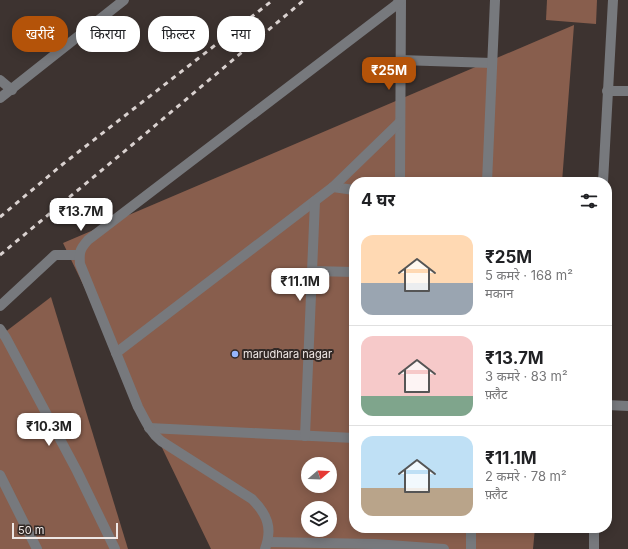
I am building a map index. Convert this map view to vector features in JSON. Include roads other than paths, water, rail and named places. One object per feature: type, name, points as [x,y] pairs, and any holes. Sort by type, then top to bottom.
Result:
[{"type":"street","points":[[0,98],[124,0]]},
{"type":"street","points":[[400,0],[400,177]]},
{"type":"street","points":[[400,0],[389,10],[88,240],[81,248],[79,255],[80,264],[138,407],[154,436],[252,499],[262,509],[269,524],[267,545],[444,549]]},
{"type":"street","points":[[487,177],[495,0]]},
{"type":"street","points":[[603,177],[613,0]]},
{"type":"street","points":[[400,60],[492,63]]},
{"type":"street","points":[[0,80],[12,90]]},
{"type":"street","points":[[608,91],[628,91]]},
{"type":"street","points":[[116,353],[315,202],[333,187],[400,122]]},
{"type":"street","points":[[333,187],[349,189]]},
{"type":"street","points":[[305,436],[315,202]]},
{"type":"street","points":[[0,306],[55,255],[79,255]]},
{"type":"street","points":[[312,271],[349,272]]},
{"type":"street","points":[[0,329],[77,471],[115,549]]},
{"type":"street","points":[[612,405],[628,406]]},
{"type":"street","points":[[149,428],[349,438]]},
{"type":"street","points":[[0,475],[37,549]]},
{"type":"street","points":[[471,549],[472,533]]},
{"type":"street","points":[[594,533],[594,549]]},
{"type":"railway","points":[[0,217],[63,164],[273,0]]},
{"type":"railway","points":[[0,255],[304,0]]},
{"type":"place","name":"marudhara nagar","points":[[235,354]]}]
